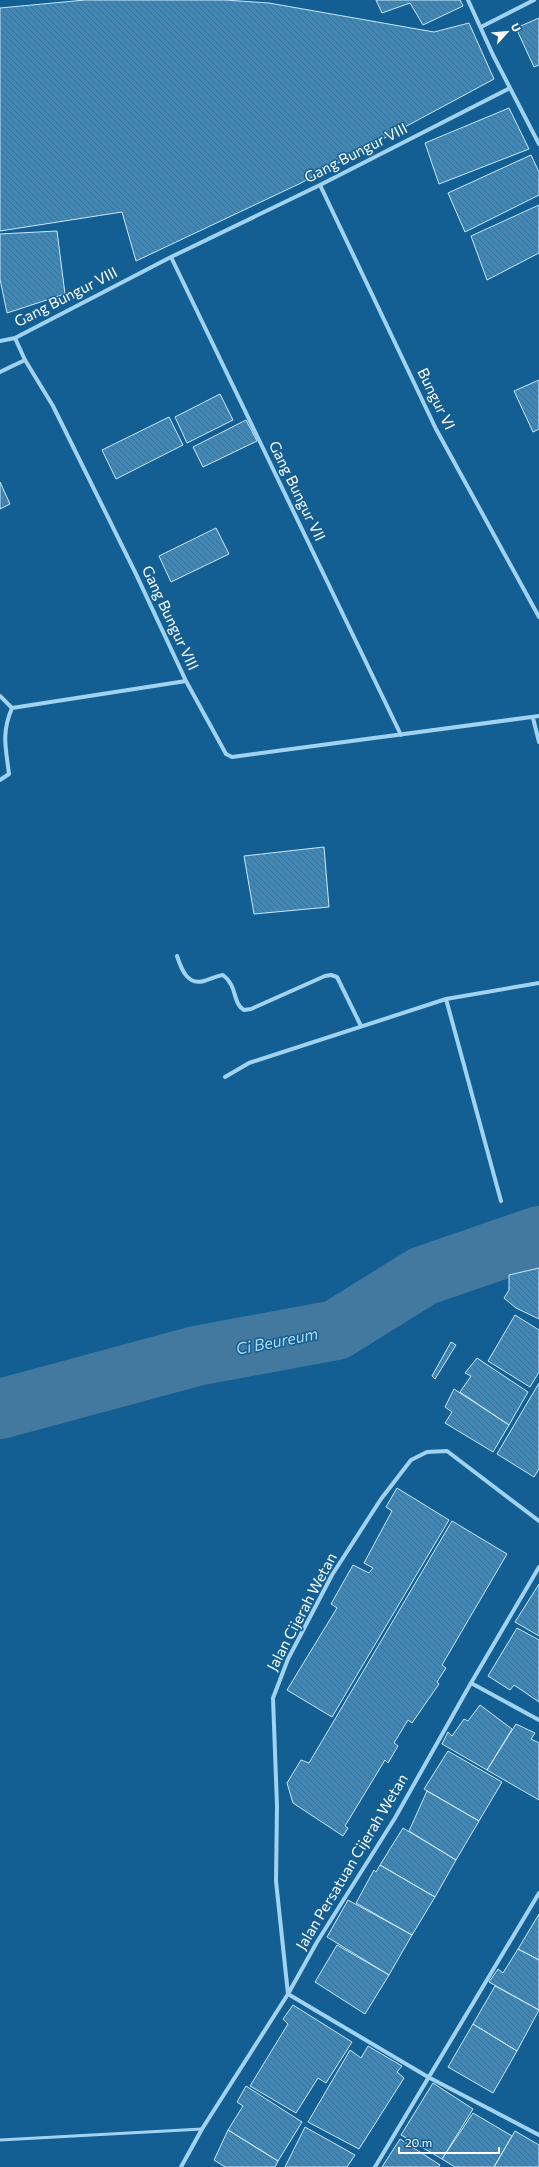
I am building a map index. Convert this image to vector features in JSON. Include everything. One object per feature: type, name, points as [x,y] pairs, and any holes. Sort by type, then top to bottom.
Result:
[{"type":"street","points":[[468,0],[510,88],[539,144]]},
{"type":"street","points":[[481,26],[534,0]]},
{"type":"street","name":"Gang Bungur VIII","points":[[401,735],[232,757],[226,754],[186,681],[135,572],[53,406],[25,360],[15,338],[171,257],[320,185],[510,88]]},
{"type":"street","name":"Bungur VI","points":[[320,185],[436,429],[539,618]]},
{"type":"street","name":"Gang Bungur VII","points":[[171,257],[401,735]]},
{"type":"street","points":[[0,341],[15,338]]},
{"type":"street","points":[[0,372],[25,360]]},
{"type":"street","points":[[12,708],[186,681]]},
{"type":"street","points":[[0,696],[12,708]]},
{"type":"street","points":[[0,780],[10,774],[4,737],[5,724],[12,708]]},
{"type":"street","points":[[401,735],[539,716]]},
{"type":"street","points":[[533,718],[539,742]]},
{"type":"street","points":[[177,956],[181,970],[186,977],[192,980],[202,982],[223,976],[231,981],[238,1005],[244,1010],[251,1009],[325,976],[331,975],[337,977],[361,1026]]},
{"type":"street","points":[[226,1076],[249,1063],[446,999],[539,983]]},
{"type":"street","points":[[446,999],[501,1201]]},
{"type":"street","name":"Jalan Cijerah Wetan","points":[[288,1994],[276,1881],[277,1806],[273,1698],[288,1659],[329,1582],[381,1499],[411,1460],[427,1452],[447,1451],[539,1521]]},
{"type":"street","name":"Jalan Persatuan Cijerah Wetan","points":[[181,2167],[202,2129],[288,1994],[317,1942],[395,1818],[471,1683],[539,1567]]},
{"type":"street","points":[[471,1683],[539,1720]]},
{"type":"street","points":[[375,2167],[539,1893]]},
{"type":"street","points":[[288,1994],[428,2077],[539,2135]]},
{"type":"lane","points":[[0,2140],[202,2129]]},
{"type":"building","points":[[85,0],[225,0],[269,3],[434,32],[469,23],[494,79],[301,183],[136,261],[122,212],[0,231],[0,8]]},
{"type":"building","points":[[376,0],[460,0],[463,6],[423,25],[410,3],[382,13]]},
{"type":"building","points":[[539,18],[539,65],[534,67],[516,28]]},
{"type":"building","points":[[509,108],[529,149],[439,184],[425,143]]},
{"type":"building","points":[[531,155],[539,172],[539,195],[465,232],[448,193]]},
{"type":"building","points":[[539,205],[539,253],[487,280],[471,236]]},
{"type":"building","points":[[57,231],[65,294],[7,313],[0,279],[0,234]]},
{"type":"building","points":[[539,380],[539,429],[533,432],[514,391]]},
{"type":"building","points":[[220,394],[233,420],[187,443],[175,417]]},
{"type":"building","points":[[169,417],[183,445],[116,479],[102,450]]},
{"type":"building","points":[[246,420],[257,441],[203,467],[193,447]]},
{"type":"building","points":[[0,482],[10,504],[0,509]]},
{"type":"building","points":[[216,528],[229,554],[171,582],[159,556]]},
{"type":"building","points":[[324,847],[329,907],[254,914],[244,856]]},
{"type":"building","points":[[539,1268],[539,1319],[516,1308],[504,1298],[509,1290],[509,1275]]},
{"type":"building","points":[[515,1315],[539,1330],[539,1372],[530,1387],[488,1361]]},
{"type":"building","points":[[451,1342],[456,1345],[435,1379],[432,1376]]},
{"type":"building","points":[[477,1358],[528,1392],[509,1425],[460,1392],[471,1376],[465,1373]]},
{"type":"building","points":[[539,1383],[539,1469],[534,1477],[497,1454]]},
{"type":"building","points":[[454,1389],[509,1425],[493,1452],[445,1423],[452,1412],[445,1407]]},
{"type":"building","points":[[397,1488],[449,1520],[332,1717],[287,1690],[337,1608],[331,1604],[353,1565],[369,1573],[373,1568],[364,1563],[392,1511],[386,1507]]},
{"type":"building","points":[[452,1521],[507,1554],[442,1665],[446,1668],[437,1682],[439,1684],[412,1723],[408,1720],[394,1743],[398,1746],[388,1763],[385,1760],[345,1826],[348,1828],[343,1836],[293,1803],[287,1783],[301,1760],[309,1763]]},
{"type":"building","points":[[539,1584],[539,1636],[515,1622]]},
{"type":"building","points":[[517,1628],[539,1640],[539,1702],[514,1685],[510,1690],[488,1676]]},
{"type":"building","points":[[480,1705],[512,1729],[487,1770],[442,1744],[448,1732],[452,1736],[464,1719],[468,1721]]},
{"type":"building","points":[[516,1724],[535,1733],[531,1739],[539,1743],[539,1800],[487,1770]]},
{"type":"building","points":[[448,1751],[502,1782],[479,1821],[424,1789]]},
{"type":"building","points":[[427,1791],[479,1821],[456,1860],[409,1831]]},
{"type":"building","points":[[403,1828],[456,1860],[435,1897],[380,1865]]},
{"type":"building","points":[[380,1865],[435,1897],[412,1935],[356,1903],[374,1870],[376,1872]]},
{"type":"building","points":[[348,1900],[412,1935],[389,1975],[327,1937]]},
{"type":"building","points":[[539,1914],[539,1960],[518,1949]]},
{"type":"building","points":[[337,1945],[389,1975],[365,2014],[315,1982]]},
{"type":"building","points":[[518,1949],[539,1960],[539,2010],[489,1982],[498,1969],[503,1973]]},
{"type":"building","points":[[495,1986],[539,2010],[517,2051],[473,2024]]},
{"type":"building","points":[[293,2005],[352,2042],[326,2083],[318,2078],[296,2113],[250,2086],[288,2024],[283,2019]]},
{"type":"building","points":[[473,2024],[517,2051],[493,2093],[448,2067]]},
{"type":"building","points":[[368,2046],[402,2066],[397,2072],[404,2078],[359,2149],[308,2122],[350,2050],[361,2058]]},
{"type":"building","points":[[433,2083],[473,2109],[442,2159],[401,2135]]},
{"type":"building","points":[[246,2086],[302,2122],[278,2161],[228,2130],[243,2106],[237,2102]]},
{"type":"building","points":[[473,2113],[512,2136],[494,2167],[455,2167],[442,2159]]},
{"type":"building","points":[[305,2127],[355,2155],[347,2167],[285,2167]]},
{"type":"building","points":[[228,2130],[278,2161],[275,2167],[225,2167],[214,2160]]},
{"type":"building","points":[[515,2131],[539,2145],[539,2167],[494,2167]]},
{"type":"building","points":[[400,2139],[440,2165],[439,2167],[382,2167]]},
{"type":"waterway","name":"Ci Beureum","points":[[0,1409],[196,1356],[336,1330],[423,1276],[539,1236]]}]
